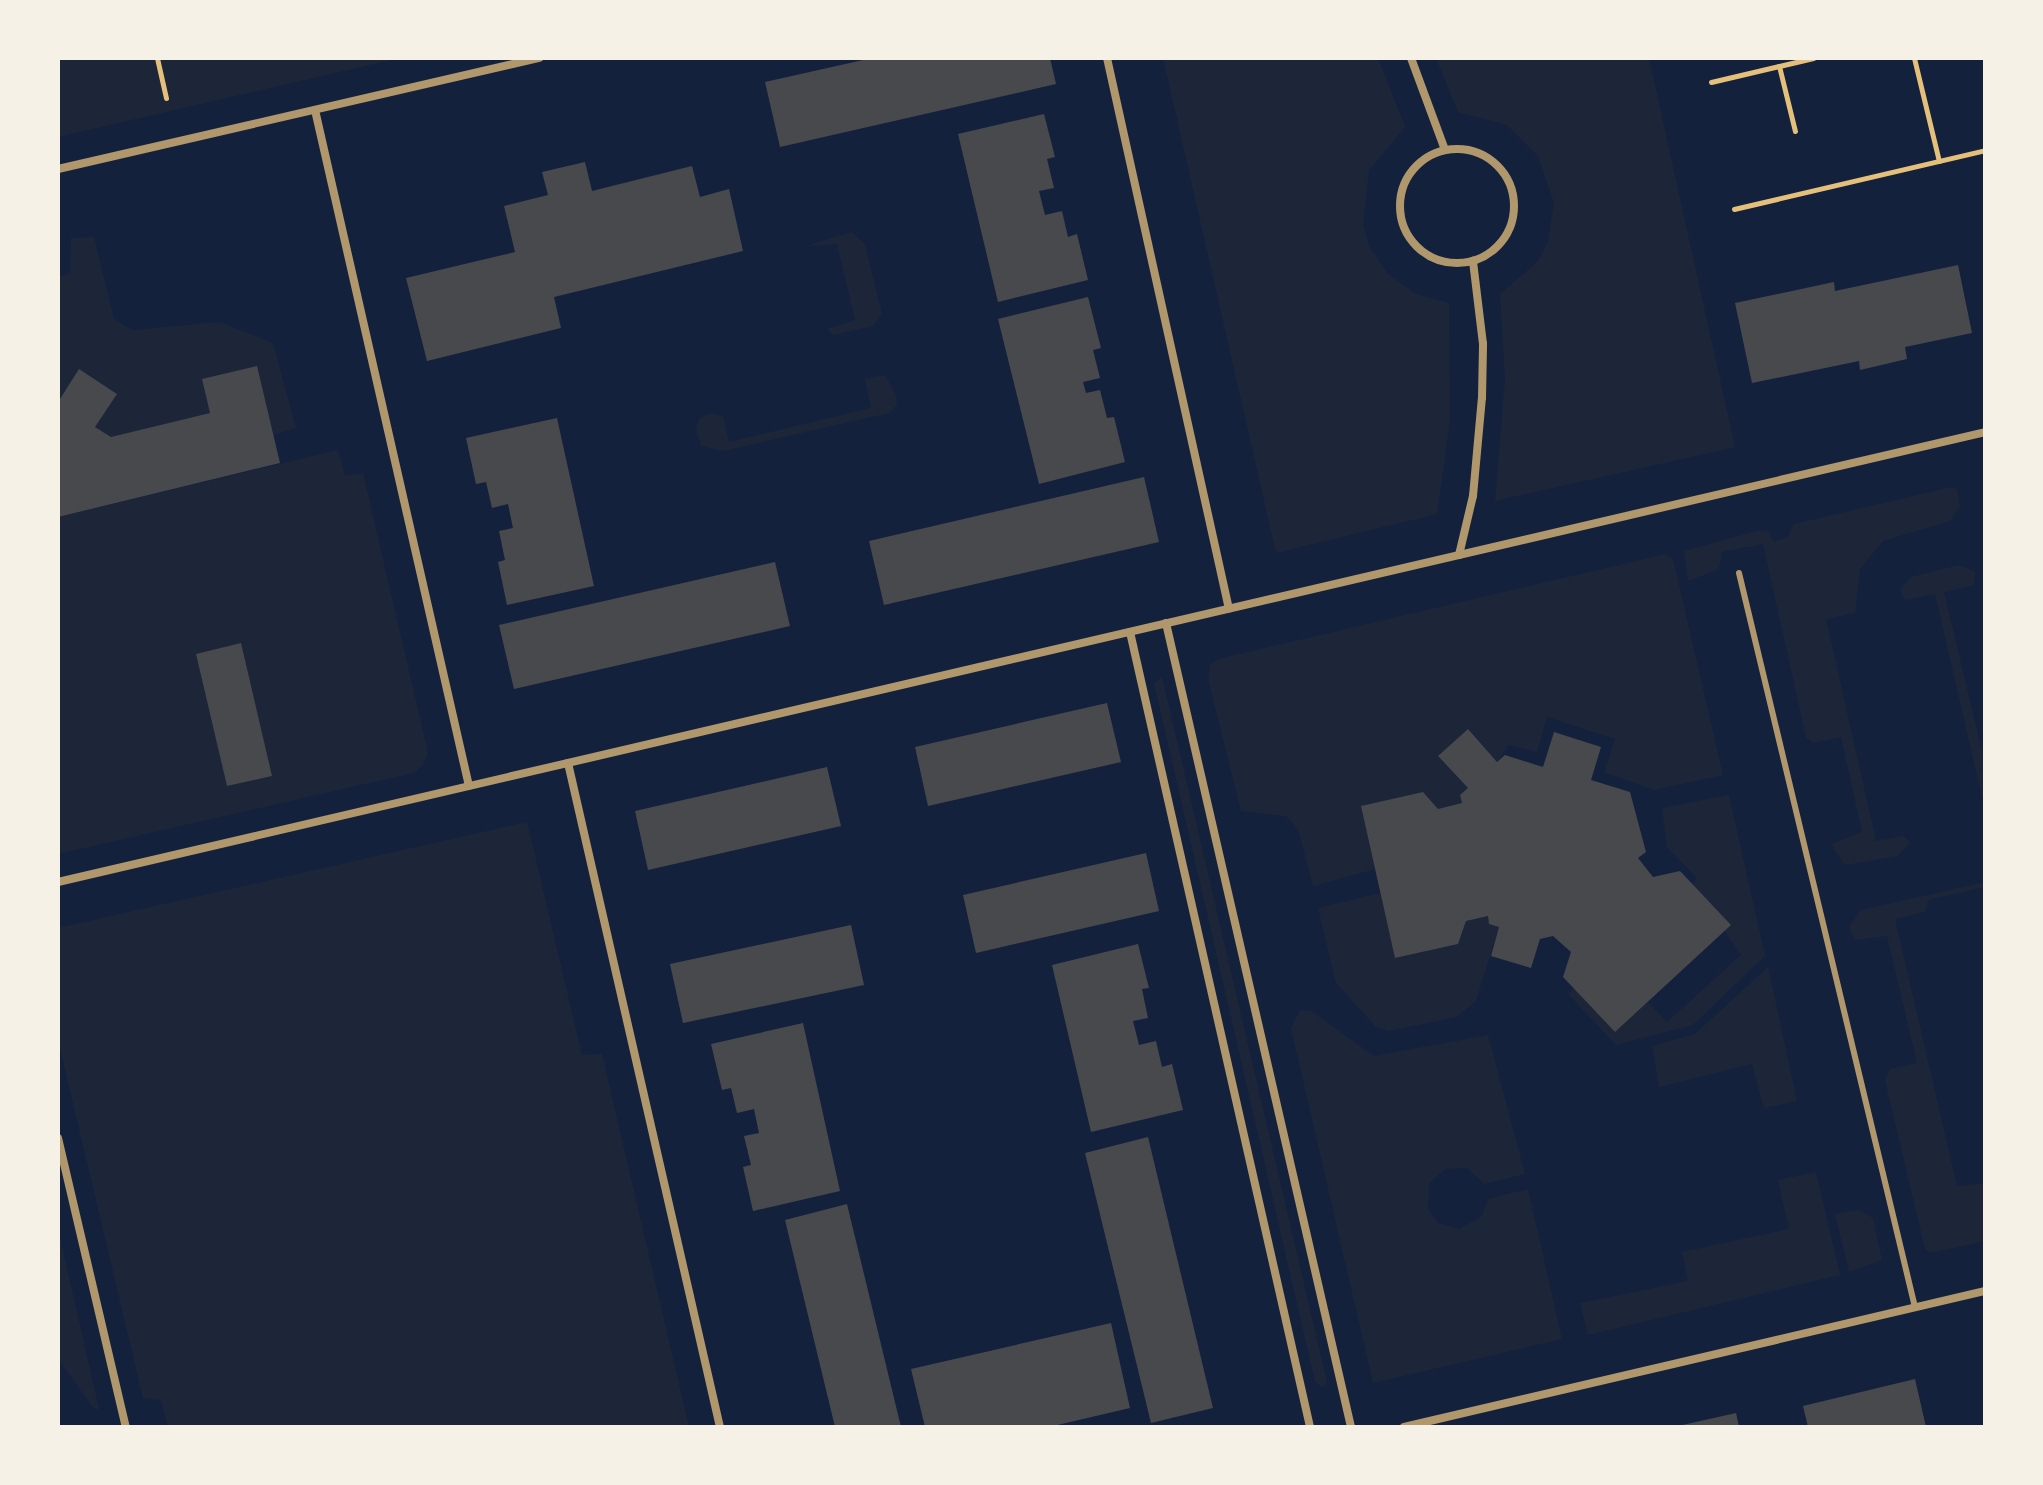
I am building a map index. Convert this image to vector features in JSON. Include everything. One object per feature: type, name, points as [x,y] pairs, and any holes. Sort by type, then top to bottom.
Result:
[{"type":"street","points":[[58,169],[539,58]]},
{"type":"street","points":[[1107,58],[1229,609]]},
{"type":"street","points":[[1411,58],[1445,150]]},
{"type":"street","points":[[315,110],[469,786]]},
{"type":"street","points":[[1445,150],[1486,156],[1510,183],[1515,202],[1505,238],[1473,261],[1438,260],[1421,251],[1401,219],[1405,182],[1415,166],[1445,150]]},
{"type":"street","points":[[1459,555],[1473,496],[1482,398],[1483,344],[1473,261]]},
{"type":"street","points":[[58,882],[1985,432]]},
{"type":"street","points":[[1166,623],[1351,1427]]},
{"type":"street","points":[[1130,632],[1310,1427]]},
{"type":"street","points":[[568,763],[720,1427]]},
{"type":"street","points":[[58,1138],[126,1427]]},
{"type":"street","points":[[1404,1427],[1985,1291]]},
{"type":"lane","points":[[1739,573],[1915,1307]]},
{"type":"path","points":[[157,58],[166,98]]},
{"type":"path","points":[[1711,82],[1813,58]]},
{"type":"path","points":[[1914,58],[1939,161]]},
{"type":"path","points":[[1779,66],[1795,131]]},
{"type":"path","points":[[1734,209],[1985,150]]},
{"type":"shaded area","points":[[58,58],[400,58],[58,137]]},
{"type":"shaded area","points":[[1163,58],[1378,58],[1405,127],[1369,170],[1363,224],[1369,246],[1388,274],[1416,294],[1449,303],[1450,420],[1437,514],[1276,553]]},
{"type":"shaded area","points":[[1436,58],[1649,58],[1735,447],[1495,501],[1505,379],[1500,294],[1538,261],[1548,241],[1554,203],[1538,156],[1507,125],[1458,112]]},
{"type":"shaded area","points":[[852,232],[865,245],[882,314],[873,326],[833,335],[827,329],[855,320],[837,244],[805,246]]},
{"type":"shaded area","points":[[94,237],[114,319],[132,330],[220,322],[273,343],[296,428],[273,435],[202,379],[210,413],[111,437],[95,427],[116,393],[79,370],[58,402],[58,277],[70,273],[71,238]]},
{"type":"shaded area","points":[[885,375],[896,395],[897,405],[889,413],[723,451],[701,446],[696,428],[700,418],[710,413],[723,416],[729,442],[871,408],[865,379]]},
{"type":"shaded area","points":[[338,450],[345,476],[363,473],[428,753],[423,765],[413,773],[58,854],[58,517]]},
{"type":"shaded area","points":[[1952,487],[1957,489],[1960,507],[1950,521],[1883,541],[1860,569],[1855,613],[1826,619],[1876,841],[1903,836],[1910,842],[1898,856],[1845,865],[1831,844],[1862,832],[1841,737],[1813,743],[1806,737],[1763,544],[1722,552],[1719,569],[1688,581],[1684,551],[1760,530],[1768,531],[1773,541],[1787,538],[1794,524]]},
{"type":"shaded area","points":[[1666,554],[1673,559],[1723,775],[1654,790],[1604,772],[1615,739],[1547,717],[1537,752],[1509,745],[1497,762],[1468,729],[1438,756],[1468,788],[1460,795],[1462,803],[1438,809],[1423,792],[1362,806],[1375,869],[1313,886],[1298,829],[1286,816],[1241,811],[1208,679],[1210,665],[1218,659]]},
{"type":"shaded area","points":[[1959,565],[1975,572],[1974,585],[1944,592],[1985,764],[1985,810],[1935,594],[1905,600],[1900,590],[1911,577]]},
{"type":"shaded area","points":[[1162,677],[1327,1382],[1323,1387],[1315,1382],[1154,683]]},
{"type":"shaded area","points":[[1729,795],[1765,956],[1693,1025],[1616,1045],[1568,994],[1574,988],[1615,1032],[1648,1002],[1667,1022],[1741,955],[1692,884],[1697,878],[1667,847],[1662,808]]},
{"type":"shaded area","points":[[527,822],[582,1055],[602,1054],[689,1427],[168,1427],[161,1400],[143,1398],[58,1040],[58,928]]},
{"type":"shaded area","points":[[1985,882],[1985,887],[1928,900],[1925,912],[1895,919],[1957,1186],[1985,1183],[1985,1241],[1931,1253],[1925,1249],[1885,1080],[1890,1069],[1917,1063],[1887,936],[1855,940],[1849,927],[1861,910]]},
{"type":"shaded area","points":[[1380,893],[1396,958],[1458,944],[1466,921],[1488,916],[1490,924],[1499,927],[1476,1001],[1456,1017],[1389,1031],[1376,1027],[1336,983],[1318,908]]},
{"type":"shaded area","points":[[1768,967],[1797,1101],[1764,1108],[1752,1064],[1659,1087],[1652,1046],[1695,1034]]},
{"type":"shaded area","points":[[1300,1010],[1311,1011],[1374,1056],[1488,1035],[1525,1174],[1484,1184],[1467,1168],[1445,1169],[1429,1184],[1428,1209],[1438,1223],[1460,1229],[1482,1216],[1488,1199],[1528,1189],[1562,1339],[1373,1383],[1291,1028]]},
{"type":"shaded area","points":[[1816,1172],[1840,1275],[1588,1335],[1580,1303],[1688,1281],[1682,1252],[1789,1229],[1778,1180]]},
{"type":"shaded area","points":[[1859,1210],[1873,1218],[1882,1260],[1849,1272],[1835,1214]]},
{"type":"shaded area","points":[[58,1229],[99,1409],[94,1409],[58,1359]]},
{"type":"building","points":[[872,58],[1050,58],[1056,84],[780,147],[765,82]]},
{"type":"building","points":[[1044,114],[1055,157],[1047,159],[1054,188],[1039,191],[1045,215],[1062,211],[1068,237],[1077,234],[1088,280],[998,302],[958,134]]},
{"type":"building","points":[[585,162],[592,191],[692,166],[700,197],[729,189],[743,251],[554,297],[561,328],[427,361],[406,278],[515,252],[504,206],[548,195],[542,172]]},
{"type":"building","points":[[1958,265],[1972,333],[1905,347],[1907,359],[1860,370],[1859,361],[1752,383],[1735,303],[1834,282],[1835,291]]},
{"type":"building","points":[[1088,297],[1101,348],[1093,350],[1100,378],[1083,382],[1086,393],[1100,390],[1107,418],[1114,417],[1125,462],[1039,484],[998,319]]},
{"type":"building","points":[[257,366],[280,463],[58,517],[58,402],[79,369],[117,394],[95,427],[111,437],[210,413],[202,379]]},
{"type":"building","points":[[557,418],[594,586],[507,605],[498,562],[505,560],[499,531],[513,528],[508,504],[492,508],[486,482],[476,484],[466,438]]},
{"type":"building","points":[[1144,477],[1159,542],[884,605],[869,541]]},
{"type":"building","points":[[775,562],[790,626],[514,689],[499,625]]},
{"type":"building","points":[[241,643],[272,776],[227,786],[196,654]]},
{"type":"building","points":[[1107,703],[1121,762],[928,806],[915,747]]},
{"type":"building","points":[[1468,729],[1497,762],[1505,755],[1543,767],[1554,732],[1601,747],[1591,780],[1630,792],[1646,852],[1638,858],[1653,877],[1680,871],[1731,925],[1615,1032],[1563,977],[1571,952],[1553,936],[1540,939],[1531,968],[1491,956],[1499,927],[1489,924],[1488,916],[1466,921],[1458,944],[1395,958],[1361,806],[1423,792],[1438,809],[1462,803],[1460,795],[1468,788],[1438,756]]},
{"type":"building","points":[[827,767],[841,826],[648,870],[635,811]]},
{"type":"building","points":[[1146,853],[1159,911],[976,953],[963,895]]},
{"type":"building","points":[[851,925],[864,985],[683,1023],[670,964]]},
{"type":"building","points":[[1138,944],[1149,988],[1142,989],[1148,1018],[1133,1021],[1139,1045],[1156,1041],[1162,1067],[1172,1064],[1183,1110],[1091,1132],[1052,965]]},
{"type":"building","points":[[803,1023],[840,1191],[753,1211],[743,1167],[751,1165],[744,1136],[759,1133],[754,1109],[737,1113],[731,1088],[722,1090],[711,1044]]},
{"type":"building","points":[[1148,1137],[1213,1408],[1151,1423],[1085,1153]]},
{"type":"building","points":[[847,1204],[901,1427],[835,1427],[785,1220]]},
{"type":"building","points":[[1111,1323],[1130,1408],[1049,1427],[925,1427],[911,1369]]},
{"type":"building","points":[[1915,1379],[1926,1427],[1808,1427],[1803,1406]]},
{"type":"building","points":[[1736,1413],[1739,1427],[1678,1427],[1678,1426]]}]
